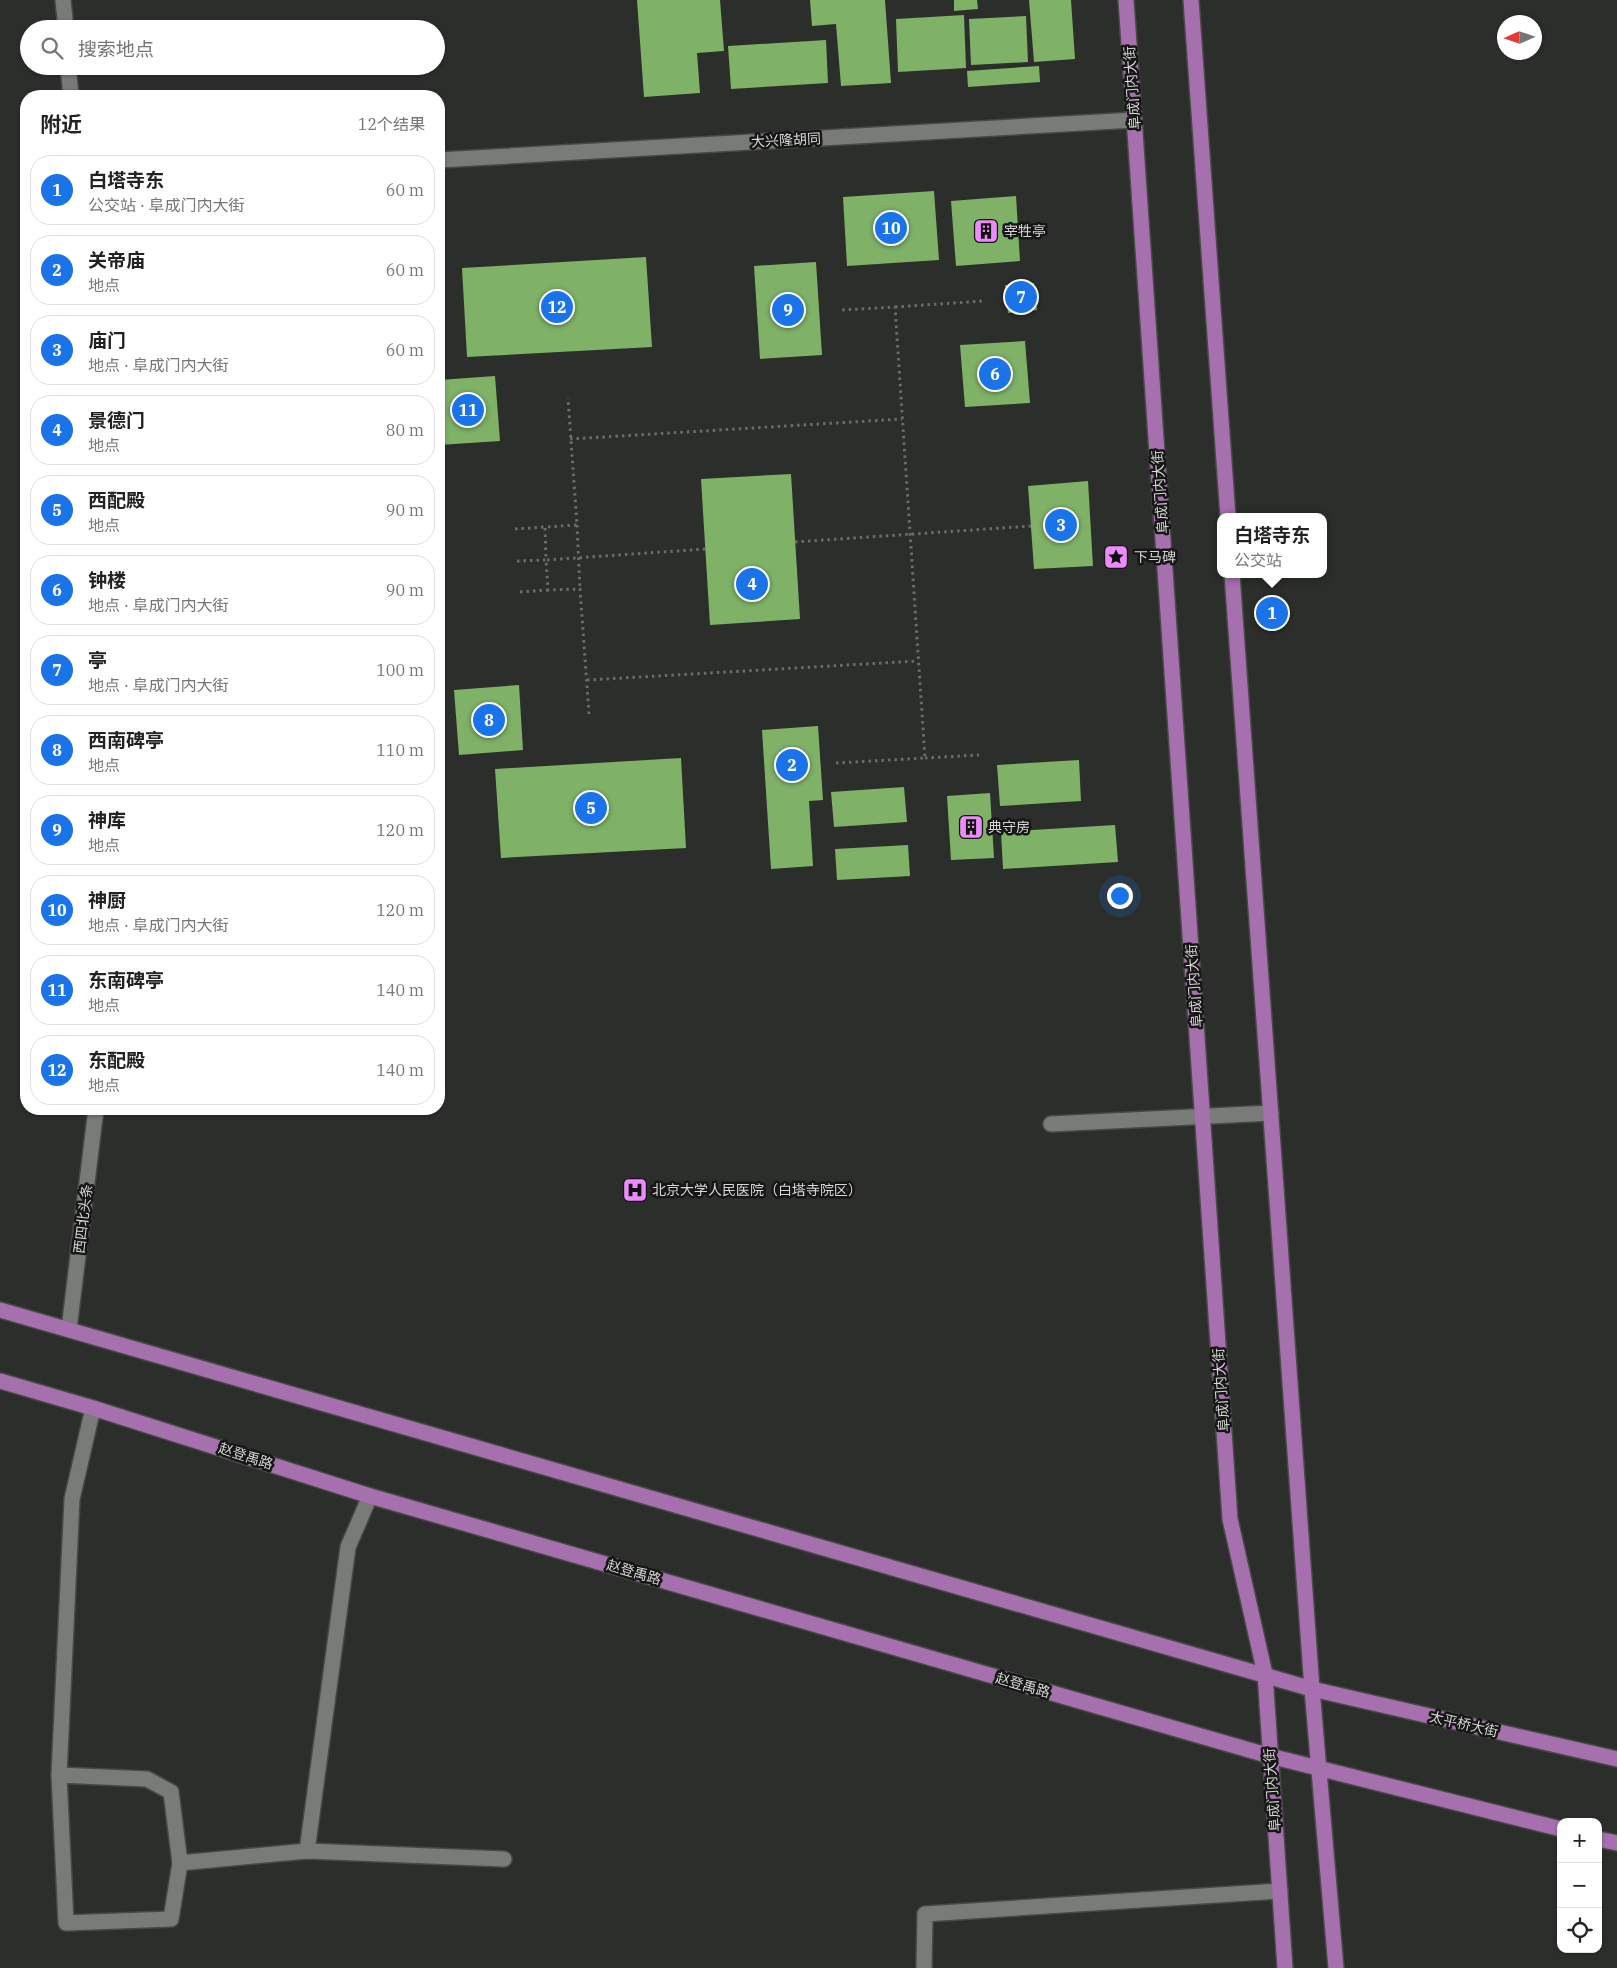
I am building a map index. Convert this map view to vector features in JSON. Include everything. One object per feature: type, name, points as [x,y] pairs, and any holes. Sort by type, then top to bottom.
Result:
[{"type":"main road","name":"阜成门内大街","points":[[1126,0],[1230,1519],[1265,1674],[1285,1968]]},
{"type":"main road","points":[[1191,0],[1228,513]]},
{"type":"main road","points":[[1232,578],[1312,1689],[1336,1968]]},
{"type":"main road","points":[[0,1310],[1265,1674]]},
{"type":"main road","name":"赵登禹路","points":[[0,1381],[93,1408],[370,1496],[1319,1769]]},
{"type":"main road","name":"太平桥大街","points":[[1265,1674],[1312,1689],[1617,1759]]},
{"type":"main road","points":[[1319,1769],[1557,1828]]},
{"type":"main road","points":[[1602,1839],[1617,1843]]},
{"type":"lane","points":[[63,0],[65,20]]},
{"type":"lane","points":[[69,75],[70,90]]},
{"type":"lane","name":"大兴隆胡同","points":[[445,160],[1134,120]]},
{"type":"lane","points":[[1051,1124],[1271,1113]]},
{"type":"lane","name":"西四北头条","points":[[69,1329],[95,1115]]},
{"type":"lane","points":[[59,1775],[147,1779],[171,1792],[180,1864],[171,1919],[66,1923],[59,1775],[72,1499],[93,1408]]},
{"type":"lane","points":[[307,1851],[348,1547],[370,1496]]},
{"type":"lane","points":[[180,1864],[307,1851],[504,1859]]},
{"type":"lane","points":[[924,1968],[925,1914],[1280,1890]]},
{"type":"path","points":[[842,310],[983,301]]},
{"type":"path","points":[[895,307],[925,758]]},
{"type":"path","points":[[568,398],[589,714]]},
{"type":"path","points":[[570,439],[902,419]]},
{"type":"path","points":[[515,529],[577,525]]},
{"type":"path","points":[[795,542],[1031,526]]},
{"type":"path","points":[[545,527],[548,590]]},
{"type":"path","points":[[517,561],[705,549]]},
{"type":"path","points":[[520,592],[580,589]]},
{"type":"path","points":[[587,680],[918,661]]},
{"type":"path","points":[[836,763],[979,755]]},
{"type":"building","points":[[637,0],[720,0],[724,51],[697,53],[700,93],[644,97]]},
{"type":"building","points":[[810,0],[885,0],[891,83],[841,86],[836,24],[812,26]]},
{"type":"building","points":[[954,0],[977,0],[978,9],[954,11]]},
{"type":"building","points":[[1029,0],[1071,0],[1075,59],[1034,62]]},
{"type":"building","points":[[964,15],[966,68],[898,72],[896,19]]},
{"type":"building","points":[[1026,16],[1028,62],[971,65],[969,19]]},
{"type":"building","points":[[826,40],[828,83],[731,89],[728,46]]},
{"type":"building","points":[[1039,66],[1040,82],[968,87],[967,71]]},
{"type":"building","points":[[934,191],[939,260],[847,266],[843,197]]},
{"type":"building","name":"宰牲亭","points":[[1016,196],[1020,261],[956,266],[951,201]]},
{"type":"building","points":[[646,257],[652,347],[467,357],[462,268]]},
{"type":"building","points":[[816,262],[822,355],[760,359],[754,266]]},
{"type":"building","points":[[1034,283],[1037,310],[1008,313],[1005,285]]},
{"type":"building","points":[[1025,341],[1030,403],[965,407],[960,345]]},
{"type":"building","points":[[495,376],[500,441],[445,445],[445,380]]},
{"type":"building","points":[[791,474],[800,619],[710,625],[701,479]]},
{"type":"building","points":[[1088,481],[1093,566],[1034,569],[1028,486]]},
{"type":"building","points":[[519,685],[523,750],[459,755],[454,690]]},
{"type":"building","points":[[818,726],[823,800],[809,801],[813,866],[771,869],[762,730]]},
{"type":"building","points":[[681,758],[686,848],[501,858],[495,769]]},
{"type":"building","points":[[1079,760],[1081,801],[1000,806],[997,765]]},
{"type":"building","points":[[904,787],[907,822],[834,827],[831,792]]},
{"type":"building","name":"典守房","points":[[990,793],[994,858],[951,860],[947,796]]},
{"type":"building","points":[[1115,825],[1118,862],[1003,869],[1001,832]]},
{"type":"building","points":[[908,845],[910,876],[837,880],[835,849]]},
{"type":"place","name":"神厨","points":[[891,228]]},
{"type":"place","name":"宰牲亭","points":[[986,231]]},
{"type":"place","name":"亭","points":[[1021,297]]},
{"type":"place","name":"东配殿","points":[[557,307]]},
{"type":"place","name":"神库","points":[[788,310]]},
{"type":"place","name":"钟楼","points":[[995,374]]},
{"type":"place","name":"东南碑亭","points":[[468,410]]},
{"type":"place","name":"庙门","points":[[1061,525]]},
{"type":"place","name":"下马碑","points":[[1116,557]]},
{"type":"place","name":"景德门","points":[[752,584]]},
{"type":"place","name":"白塔寺东","points":[[1272,613]]},
{"type":"place","name":"西南碑亭","points":[[489,720]]},
{"type":"place","name":"关帝庙","points":[[792,765]]},
{"type":"place","name":"西配殿","points":[[591,808]]},
{"type":"place","name":"典守房","points":[[971,827]]},
{"type":"place","name":"北京大学人民医院（白塔寺院区）","points":[[635,1190]]}]
